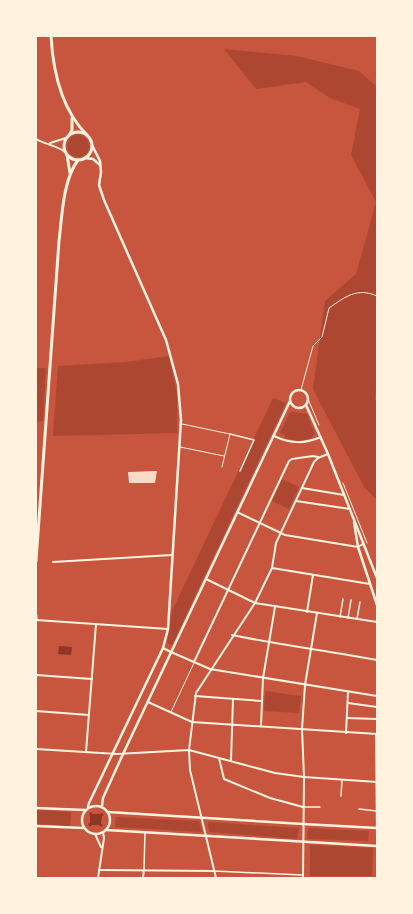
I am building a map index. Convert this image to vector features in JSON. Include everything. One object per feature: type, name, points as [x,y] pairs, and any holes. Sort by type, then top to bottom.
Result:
[{"type":"main road","points":[[51,36],[52,54],[57,80],[72,117],[92,141],[91,153],[85,158],[78,160],[74,159],[66,153]]},
{"type":"main road","points":[[70,174],[64,142],[72,130],[72,117]]},
{"type":"main road","points":[[70,134],[77,132],[87,135]]},
{"type":"main road","points":[[36,561],[59,241],[63,207],[70,174],[78,160]]},
{"type":"street","points":[[36,139],[41,142],[49,143],[66,138]]},
{"type":"street","points":[[49,143],[66,153]]},
{"type":"street","points":[[88,807],[102,806],[108,812],[110,821],[106,830],[95,834],[87,831],[81,821],[82,817],[163,648],[168,629],[181,424],[178,384],[166,340],[104,200],[99,185],[99,158],[92,146]]},
{"type":"street","points":[[85,158],[90,158],[96,161],[100,167]]},
{"type":"street","points":[[102,806],[103,798],[123,754],[274,436],[290,401],[292,393],[296,390],[305,391],[308,396],[306,405],[328,454],[377,578]]},
{"type":"street","points":[[290,401],[293,406]]},
{"type":"street","points":[[287,407],[293,406],[298,408],[306,405]]},
{"type":"street","points":[[230,434],[254,440],[240,471]]},
{"type":"street","points":[[274,436],[283,440],[297,443],[321,438]]},
{"type":"street","points":[[216,878],[190,770],[190,750],[195,696],[210,669],[255,603],[272,568],[276,542],[314,462],[318,458],[328,454]]},
{"type":"street","points":[[194,662],[290,459],[313,456],[318,458]]},
{"type":"street","points":[[302,488],[344,495]]},
{"type":"street","points":[[296,501],[350,509]]},
{"type":"street","points":[[237,512],[281,533],[358,547],[364,543]]},
{"type":"street","points":[[353,518],[358,547],[377,605]]},
{"type":"street","points":[[53,562],[172,555]]},
{"type":"street","points":[[272,568],[370,584]]},
{"type":"street","points":[[307,612],[313,575]]},
{"type":"street","points":[[206,579],[255,603],[377,622]]},
{"type":"street","points":[[340,617],[343,599]]},
{"type":"street","points":[[348,618],[351,600]]},
{"type":"street","points":[[357,619],[360,602]]},
{"type":"street","points":[[261,726],[263,678],[275,606]]},
{"type":"street","points":[[99,870],[214,871],[303,877],[304,778],[302,729],[305,685],[317,613]]},
{"type":"street","points":[[36,620],[168,629]]},
{"type":"street","points":[[86,752],[96,624]]},
{"type":"street","points":[[232,635],[270,643],[311,648],[377,660]]},
{"type":"street","points":[[163,648],[210,669],[377,696]]},
{"type":"street","points":[[36,675],[92,679]]},
{"type":"street","points":[[346,733],[348,692]]},
{"type":"street","points":[[195,696],[262,701]]},
{"type":"street","points":[[231,760],[233,699]]},
{"type":"street","points":[[148,702],[192,722],[376,734],[377,839]]},
{"type":"street","points":[[348,703],[377,707]]},
{"type":"street","points":[[36,711],[89,715]]},
{"type":"street","points":[[347,718],[377,719]]},
{"type":"street","points":[[36,749],[112,754],[190,750],[275,773],[304,778],[376,782]]},
{"type":"street","points":[[219,758],[224,779],[268,797],[303,807],[320,807]]},
{"type":"street","points":[[341,796],[342,780]]},
{"type":"street","points":[[36,808],[85,810]]},
{"type":"street","points":[[359,810],[377,811]]},
{"type":"street","points":[[108,812],[377,828]]},
{"type":"street","points":[[36,826],[84,828]]},
{"type":"street","points":[[106,830],[377,846]]},
{"type":"street","points":[[98,878],[104,838],[103,832]]},
{"type":"street","points":[[143,878],[145,832]]},
{"type":"street","points":[[95,834],[102,848]]},
{"type":"lane","points":[[181,424],[230,434],[222,467]]},
{"type":"lane","points":[[179,446],[224,456]]},
{"type":"lane","points":[[171,713],[194,662]]},
{"type":"path","points":[[301,390],[313,346],[322,337],[329,308],[345,297],[356,292],[377,296]]},
{"type":"shaded area","points":[[224,49],[297,56],[359,71],[377,87],[377,389],[376,388],[375,399],[377,403],[377,500],[364,487],[313,389],[325,301],[356,274],[376,202],[351,155],[360,109],[330,98],[306,82],[256,89]]},
{"type":"shaded area","points":[[78,135],[86,138],[89,146],[86,154],[78,157],[70,154],[67,146],[70,138]]},
{"type":"shaded area","points":[[169,356],[177,394],[177,433],[53,436],[58,366],[126,362]]},
{"type":"shaded area","points":[[36,368],[46,368],[43,421],[36,422]]},
{"type":"shaded area","points":[[273,398],[286,403],[172,645],[167,643],[172,611]]},
{"type":"shaded area","points":[[290,412],[307,414],[315,434],[312,436],[313,438],[299,441],[284,438],[285,435],[280,433]]},
{"type":"shaded area","points":[[282,479],[299,487],[289,509],[272,501]]},
{"type":"shaded area","points":[[59,646],[72,647],[71,655],[58,654]]},
{"type":"shaded area","points":[[265,691],[301,696],[299,713],[264,711]]},
{"type":"shaded area","points":[[36,810],[71,812],[70,826],[36,824]]},
{"type":"shaded area","points":[[91,812],[93,814],[102,813],[104,815],[102,816],[101,824],[103,825],[101,827],[99,825],[92,825],[90,827],[88,824],[90,823],[89,814]]},
{"type":"shaded area","points":[[116,817],[199,821],[202,832],[115,827]]},
{"type":"shaded area","points":[[208,822],[299,828],[297,839],[209,832]]},
{"type":"shaded area","points":[[308,828],[369,831],[368,841],[307,839]]},
{"type":"shaded area","points":[[310,845],[373,848],[372,876],[310,876]]},
{"type":"building","points":[[157,471],[155,483],[129,483],[128,472]]}]
